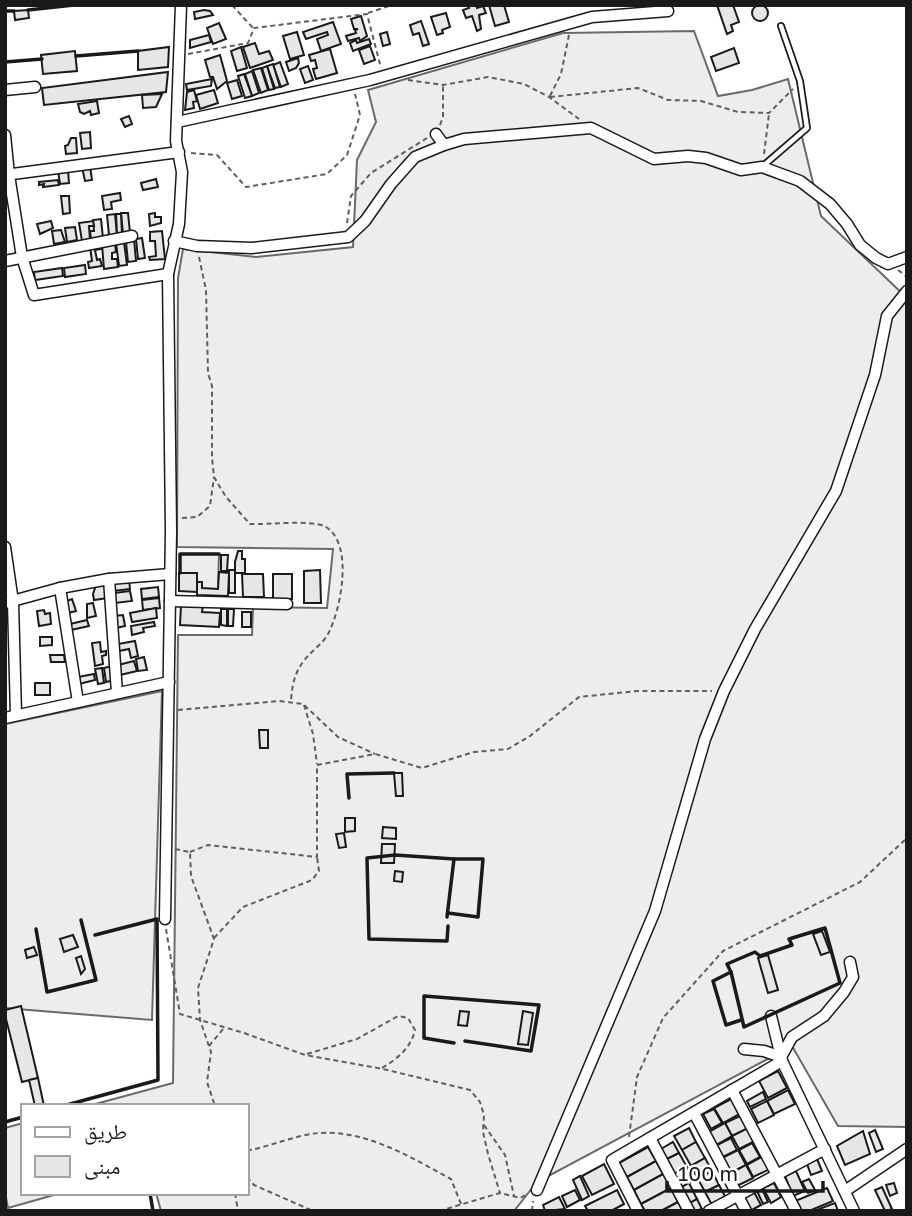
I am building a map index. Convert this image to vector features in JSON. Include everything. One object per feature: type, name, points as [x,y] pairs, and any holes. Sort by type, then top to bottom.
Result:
[{"type":"street","points":[[165,919],[171,520],[168,274],[179,225],[182,185],[176,141],[181,5]]},
{"type":"street","points":[[177,122],[384,76],[592,17],[668,11]]},
{"type":"street","points":[[5,90],[35,87]]},
{"type":"street","points":[[174,241],[197,246],[252,248],[348,237],[365,221],[391,184],[415,157],[464,139],[591,128],[654,159],[688,156],[706,158],[741,170],[762,167],[800,181],[830,204],[860,245],[876,258],[888,264],[907,257]]},
{"type":"street","points":[[436,134],[444,145]]},
{"type":"street","points":[[5,135],[7,175],[22,257],[34,295],[168,274]]},
{"type":"street","points":[[7,175],[179,152]]},
{"type":"street","points":[[5,261],[132,236]]},
{"type":"street","points":[[537,1190],[655,911],[705,739],[724,691],[755,629],[836,491],[875,375],[887,316],[907,291]]},
{"type":"street","points":[[5,547],[16,715]]},
{"type":"street","points":[[9,603],[60,588],[109,579],[170,574]]},
{"type":"street","points":[[109,579],[117,694]]},
{"type":"street","points":[[60,588],[78,702]]},
{"type":"street","points":[[170,601],[287,604]]},
{"type":"street","points":[[5,718],[169,682]]},
{"type":"street","points":[[638,1211],[612,1160],[781,1059],[792,1037],[824,1016],[845,992],[853,977],[850,962]]},
{"type":"street","points":[[771,1016],[781,1059],[854,1211]]},
{"type":"street","points":[[744,1049],[764,1051],[781,1059]]},
{"type":"street","points":[[733,1090],[796,1211]]},
{"type":"street","points":[[694,1113],[746,1211]]},
{"type":"street","points":[[650,1138],[689,1211]]},
{"type":"street","points":[[709,1211],[825,1149]]},
{"type":"street","points":[[845,1191],[907,1149]]},
{"type":"lane","points":[[762,167],[807,128],[800,81],[781,26]]},
{"type":"path","points":[[232,5],[254,29]]},
{"type":"path","points":[[254,29],[367,13],[392,5]]},
{"type":"path","points":[[367,13],[384,76]]},
{"type":"path","points":[[549,97],[561,74],[571,23]]},
{"type":"path","points":[[180,56],[248,43],[254,29]]},
{"type":"path","points":[[407,80],[443,85],[488,77],[524,84],[549,97],[591,128]]},
{"type":"path","points":[[762,167],[769,113],[800,81]]},
{"type":"path","points":[[179,152],[217,155],[246,187],[327,174],[347,155],[360,115],[352,84]]},
{"type":"path","points":[[336,240],[346,226],[351,196],[370,173],[436,134],[443,117],[443,85]]},
{"type":"path","points":[[549,97],[638,88],[668,100],[701,101],[738,112],[769,113]]},
{"type":"path","points":[[171,520],[197,517],[210,506],[214,477],[206,290],[197,246]]},
{"type":"path","points":[[214,477],[226,497],[250,524],[312,524],[326,527],[340,543],[343,561],[338,614],[327,638],[303,660],[292,682],[291,702]]},
{"type":"path","points":[[170,711],[279,701],[303,704],[338,737],[375,754],[422,768],[474,752],[508,749],[530,736],[579,696],[638,691],[724,691]]},
{"type":"path","points":[[214,1104],[207,1082],[211,1052],[200,1020],[198,988],[214,939],[243,907],[312,880],[319,871],[317,765],[313,734],[303,704]]},
{"type":"path","points":[[317,765],[375,754]]},
{"type":"path","points":[[626,1152],[637,1076],[663,1018],[723,951],[860,882],[907,838]]},
{"type":"path","points":[[165,848],[190,852],[208,845],[317,857]]},
{"type":"path","points":[[190,852],[191,876],[214,939]]},
{"type":"path","points":[[165,919],[180,1014],[305,1055],[470,1090],[480,1102],[484,1115],[488,1154],[500,1193]]},
{"type":"path","points":[[305,1055],[357,1039],[398,1016],[408,1018],[415,1030],[413,1040],[397,1058],[381,1069]]},
{"type":"path","points":[[209,1047],[224,1028]]},
{"type":"path","points":[[483,1124],[505,1155],[514,1197]]},
{"type":"path","points":[[248,1149],[319,1133],[360,1136],[405,1154],[451,1179],[461,1205]]},
{"type":"path","points":[[248,1178],[254,1185],[313,1211]]},
{"type":"path","points":[[439,1211],[500,1193],[520,1198],[537,1190]]},
{"type":"shaded area","points":[[694,31],[718,96],[752,90],[788,79],[821,216],[907,298],[907,1127],[838,1126],[792,1046],[537,1182],[514,1211],[161,1211],[157,1195],[248,1195],[248,1104],[95,1104],[173,1083],[178,635],[252,635],[253,607],[327,608],[333,549],[177,547],[178,278],[183,249],[256,257],[353,247],[357,160],[376,122],[368,90],[563,33]]},
{"type":"shaded area","points":[[180,554],[219,554],[218,590],[202,589],[202,583],[197,583],[197,574],[180,573]]},
{"type":"shaded area","points":[[162,691],[152,1020],[5,1008],[5,724]]},
{"type":"shaded area","points":[[21,1124],[21,1195],[54,1195],[8,1208],[5,1192],[5,1128]]},
{"type":"building","points":[[476,5],[477,8],[483,6],[486,13],[479,15],[481,29],[477,31],[472,16],[466,18],[463,10]]},
{"type":"building","points":[[489,5],[504,5],[509,22],[495,26]]},
{"type":"building","points":[[717,5],[733,5],[739,22],[731,25],[733,31],[727,34]]},
{"type":"building","points":[[757,5],[763,5],[768,13],[766,19],[757,21],[752,16],[752,10]]},
{"type":"building","points":[[28,10],[29,18],[15,20],[14,11]]},
{"type":"building","points":[[204,10],[213,15],[195,19],[194,12]]},
{"type":"building","points":[[446,13],[450,27],[437,35],[431,17]]},
{"type":"building","points":[[361,16],[367,36],[360,41],[359,38],[348,41],[346,36],[356,33],[355,30],[358,29],[354,29],[351,19]]},
{"type":"building","points":[[421,21],[429,44],[423,46],[419,33],[413,35],[410,25]]},
{"type":"building","points":[[333,22],[341,44],[321,51],[317,39],[328,35],[327,32],[306,39],[303,32]]},
{"type":"building","points":[[219,23],[226,39],[213,44],[207,28]]},
{"type":"building","points":[[297,32],[304,55],[290,59],[283,36]]},
{"type":"building","points":[[387,32],[390,44],[383,46],[380,34]]},
{"type":"building","points":[[209,35],[211,42],[190,48],[190,40]]},
{"type":"building","points":[[369,39],[371,44],[353,51],[350,43]]},
{"type":"building","points":[[255,43],[259,54],[269,51],[273,60],[250,68],[243,47]]},
{"type":"building","points":[[370,46],[375,60],[364,64],[359,50]]},
{"type":"building","points":[[169,47],[168,67],[138,70],[138,51]]},
{"type":"building","points":[[241,47],[247,68],[237,71],[231,51]]},
{"type":"building","points":[[734,48],[739,63],[716,71],[711,57]]},
{"type":"building","points":[[330,49],[337,73],[316,79],[313,69],[317,68],[315,60],[311,61],[309,55]]},
{"type":"building","points":[[75,51],[77,71],[43,74],[41,55]]},
{"type":"building","points":[[220,55],[227,81],[217,89],[205,60]]},
{"type":"building","points":[[298,58],[296,68],[289,71],[286,62]]},
{"type":"building","points":[[280,62],[288,84],[281,87],[273,65]]},
{"type":"building","points":[[273,64],[280,87],[275,88],[267,66]]},
{"type":"building","points":[[267,66],[274,89],[269,90],[262,68]]},
{"type":"building","points":[[308,66],[313,80],[305,83],[300,69]]},
{"type":"building","points":[[261,68],[268,90],[261,93],[253,70]]},
{"type":"building","points":[[252,71],[259,93],[252,96],[245,74]]},
{"type":"building","points":[[168,72],[166,92],[44,105],[42,88]]},
{"type":"building","points":[[244,74],[252,96],[245,98],[238,76]]},
{"type":"building","points":[[212,79],[211,86],[187,90],[186,84]]},
{"type":"building","points":[[237,80],[242,96],[232,99],[227,83]]},
{"type":"building","points":[[194,90],[197,101],[193,102],[194,108],[185,110],[187,92]]},
{"type":"building","points":[[214,90],[218,103],[200,109],[196,95]]},
{"type":"building","points":[[162,94],[156,107],[143,108],[142,95]]},
{"type":"building","points":[[97,101],[99,113],[91,115],[90,111],[84,114],[80,112],[78,104]]},
{"type":"building","points":[[129,116],[132,124],[125,127],[121,119]]},
{"type":"building","points":[[90,132],[91,148],[82,149],[80,133]]},
{"type":"building","points":[[71,138],[76,138],[77,153],[66,154],[65,146]]},
{"type":"building","points":[[90,166],[92,180],[85,181],[82,167]]},
{"type":"building","points":[[68,170],[69,183],[60,184],[58,171]]},
{"type":"building","points":[[156,179],[158,187],[143,190],[141,183]]},
{"type":"building","points":[[58,180],[59,185],[39,185],[39,182]]},
{"type":"building","points":[[120,193],[121,200],[111,202],[112,209],[104,210],[102,196]]},
{"type":"building","points":[[61,196],[69,196],[70,213],[63,214]]},
{"type":"building","points":[[121,213],[128,213],[130,233],[123,234]]},
{"type":"building","points":[[155,213],[155,217],[161,217],[161,223],[150,226],[149,214]]},
{"type":"building","points":[[115,214],[117,235],[109,235],[107,215]]},
{"type":"building","points":[[116,214],[121,214],[122,234],[117,234]]},
{"type":"building","points":[[101,219],[103,238],[91,239],[90,231],[94,231],[93,220]]},
{"type":"building","points":[[51,221],[53,228],[40,234],[37,224]]},
{"type":"building","points":[[93,221],[94,226],[89,226],[90,240],[82,241],[79,223]]},
{"type":"building","points":[[75,227],[77,240],[67,242],[65,228]]},
{"type":"building","points":[[61,230],[65,242],[54,244],[52,231]]},
{"type":"building","points":[[162,231],[165,259],[150,260],[149,257],[156,256],[155,241],[150,241],[150,232]]},
{"type":"building","points":[[142,238],[145,258],[138,259],[136,239]]},
{"type":"building","points":[[134,239],[136,261],[128,262],[126,242]]},
{"type":"building","points":[[124,242],[127,265],[119,266],[116,243]]},
{"type":"building","points":[[115,244],[116,252],[112,253],[112,259],[117,259],[118,267],[104,269],[102,245]]},
{"type":"building","points":[[101,245],[101,249],[95,250],[97,260],[100,259],[102,266],[89,268],[88,262],[92,261],[90,247]]},
{"type":"building","points":[[85,265],[86,274],[65,277],[64,268]]},
{"type":"building","points":[[62,268],[63,276],[35,280],[34,272]]},
{"type":"building","points":[[238,551],[242,551],[242,559],[245,559],[245,573],[235,573]]},
{"type":"building","points":[[221,555],[228,555],[227,571],[221,571]]},
{"type":"building","points":[[229,570],[235,570],[235,593],[229,593]]},
{"type":"building","points":[[320,570],[321,603],[304,603],[304,571]]},
{"type":"building","points":[[219,572],[229,573],[228,596],[197,595],[197,582],[202,582],[202,588],[218,589]]},
{"type":"building","points":[[179,573],[197,573],[197,592],[179,591]]},
{"type":"building","points":[[242,574],[263,574],[264,597],[243,597]]},
{"type":"building","points":[[273,574],[292,574],[292,599],[273,599]]},
{"type":"building","points":[[129,579],[130,589],[113,591],[112,581]]},
{"type":"building","points":[[106,583],[108,598],[94,600],[96,585]]},
{"type":"building","points":[[158,587],[159,597],[142,599],[141,589]]},
{"type":"building","points":[[130,591],[132,601],[115,603],[114,593]]},
{"type":"building","points":[[159,598],[160,608],[143,610],[142,600]]},
{"type":"building","points":[[72,599],[76,611],[68,613],[64,602]]},
{"type":"building","points":[[93,603],[96,616],[87,618],[87,604]]},
{"type":"building","points":[[181,605],[203,605],[202,612],[220,613],[219,627],[180,625]]},
{"type":"building","points":[[156,608],[157,618],[132,622],[130,613]]},
{"type":"building","points":[[221,609],[227,609],[227,626],[221,625]]},
{"type":"building","points":[[228,609],[234,609],[233,626],[228,626]]},
{"type":"building","points":[[44,610],[45,614],[50,613],[51,624],[39,626],[37,611]]},
{"type":"building","points":[[242,612],[251,612],[251,627],[242,627]]},
{"type":"building","points":[[123,615],[125,626],[116,628],[114,616]]},
{"type":"building","points":[[87,620],[89,626],[71,630],[70,624]]},
{"type":"building","points":[[154,622],[155,626],[143,628],[144,632],[132,635],[131,626]]},
{"type":"building","points":[[40,637],[52,637],[52,645],[40,646]]},
{"type":"building","points":[[135,641],[138,656],[131,658],[129,649],[119,651],[118,644]]},
{"type":"building","points":[[100,642],[101,652],[106,651],[106,655],[102,656],[103,664],[95,666],[92,643]]},
{"type":"building","points":[[50,655],[64,655],[65,662],[51,662]]},
{"type":"building","points":[[144,657],[147,670],[138,671],[136,659]]},
{"type":"building","points":[[134,661],[137,671],[120,675],[118,665]]},
{"type":"building","points":[[112,666],[115,680],[106,682],[104,668]]},
{"type":"building","points":[[102,668],[104,683],[98,684],[95,669]]},
{"type":"building","points":[[94,674],[95,680],[79,684],[78,677]]},
{"type":"building","points":[[35,683],[50,683],[50,695],[35,695]]},
{"type":"building","points":[[259,730],[268,730],[268,748],[260,748]]},
{"type":"building","points":[[394,773],[402,773],[403,796],[396,796]]},
{"type":"building","points":[[345,818],[355,818],[355,831],[345,832]]},
{"type":"building","points":[[383,827],[396,828],[396,839],[382,838]]},
{"type":"building","points":[[344,833],[346,847],[339,848],[336,834]]},
{"type":"building","points":[[382,844],[395,844],[394,863],[381,863]]},
{"type":"building","points":[[395,871],[403,872],[402,882],[394,881]]},
{"type":"building","points":[[822,931],[830,952],[821,955],[813,934]]},
{"type":"building","points":[[73,935],[78,947],[64,952],[60,939]]},
{"type":"building","points":[[34,947],[37,955],[27,958],[25,950]]},
{"type":"building","points":[[768,955],[778,990],[768,993],[758,958]]},
{"type":"building","points":[[81,956],[85,969],[81,974],[76,958]]},
{"type":"building","points":[[21,1006],[38,1078],[22,1082],[5,1015],[5,1010]]},
{"type":"building","points":[[460,1011],[469,1012],[467,1026],[458,1025]]},
{"type":"building","points":[[523,1011],[533,1013],[528,1045],[518,1044]]},
{"type":"building","points":[[778,1071],[787,1088],[768,1098],[759,1081]]},
{"type":"building","points":[[38,1078],[44,1104],[35,1104],[29,1080]]},
{"type":"building","points":[[788,1090],[795,1104],[774,1114],[767,1101]]},
{"type":"building","points":[[763,1092],[766,1099],[750,1107],[747,1101]]},
{"type":"building","points":[[733,1098],[741,1113],[723,1123],[714,1108]]},
{"type":"building","points":[[767,1101],[774,1115],[758,1123],[751,1109]]},
{"type":"building","points":[[714,1109],[722,1123],[711,1129],[703,1114]]},
{"type":"building","points":[[742,1115],[749,1128],[732,1136],[725,1123]]},
{"type":"building","points":[[725,1123],[732,1136],[716,1145],[709,1132]]},
{"type":"building","points":[[689,1128],[696,1142],[682,1150],[674,1136]]},
{"type":"building","points":[[748,1128],[755,1141],[739,1149],[732,1136]]},
{"type":"building","points":[[875,1130],[883,1149],[876,1152],[869,1133]]},
{"type":"building","points":[[863,1131],[870,1154],[845,1165],[837,1146]]},
{"type":"building","points":[[731,1138],[737,1150],[723,1157],[717,1145]]},
{"type":"building","points":[[673,1142],[679,1153],[667,1159],[661,1149]]},
{"type":"building","points":[[696,1142],[705,1158],[691,1166],[682,1150]]},
{"type":"building","points":[[752,1143],[760,1157],[747,1164],[739,1150]]},
{"type":"building","points":[[648,1147],[656,1161],[627,1177],[619,1163]]},
{"type":"building","points":[[738,1150],[746,1165],[730,1173],[722,1158]]},
{"type":"building","points":[[679,1153],[687,1167],[674,1174],[667,1159]]},
{"type":"building","points":[[765,1155],[772,1168],[753,1177],[747,1165]]},
{"type":"building","points":[[705,1158],[712,1171],[698,1179],[691,1166]]},
{"type":"building","points":[[817,1159],[822,1171],[811,1175],[807,1164]]},
{"type":"building","points":[[656,1161],[663,1174],[634,1190],[627,1177]]},
{"type":"building","points":[[604,1164],[614,1184],[592,1195],[582,1176]]},
{"type":"building","points":[[746,1165],[753,1178],[737,1186],[730,1174]]},
{"type":"building","points":[[687,1167],[694,1180],[682,1187],[674,1174]]},
{"type":"building","points":[[712,1171],[719,1185],[705,1192],[698,1179]]},
{"type":"building","points":[[796,1171],[805,1191],[793,1196],[785,1176]]},
{"type":"building","points":[[663,1174],[671,1188],[641,1204],[634,1190]]},
{"type":"building","points":[[580,1176],[589,1196],[582,1200],[573,1180]]},
{"type":"building","points":[[809,1179],[815,1190],[808,1193],[802,1182]]},
{"type":"building","points":[[689,1183],[697,1199],[690,1203],[682,1187]]},
{"type":"building","points":[[774,1183],[781,1197],[771,1203],[763,1188]]},
{"type":"building","points":[[894,1183],[897,1193],[890,1196],[886,1185]]},
{"type":"building","points":[[719,1185],[726,1198],[712,1205],[705,1192]]},
{"type":"building","points":[[882,1187],[892,1209],[887,1211],[875,1190]]},
{"type":"building","points":[[671,1188],[678,1202],[661,1211],[645,1211],[641,1204]]},
{"type":"building","points":[[827,1188],[833,1201],[809,1211],[799,1211],[795,1201]]},
{"type":"building","points":[[762,1189],[768,1202],[763,1204],[757,1191]]},
{"type":"building","points":[[575,1190],[580,1200],[567,1207],[562,1196]]},
{"type":"building","points":[[617,1190],[624,1204],[611,1211],[588,1211],[585,1206]]},
{"type":"building","points":[[754,1192],[761,1205],[750,1211],[737,1201]]},
{"type":"building","points":[[559,1197],[565,1209],[545,1211],[543,1205]]},
{"type":"building","points":[[697,1199],[702,1209],[695,1211],[690,1203]]},
{"type":"building","points":[[678,1202],[683,1211],[661,1211]]},
{"type":"building","points":[[835,1203],[838,1211],[819,1209]]},
{"type":"wall","points":[[28,10],[74,5]]},
{"type":"wall","points":[[5,11],[14,11]]},
{"type":"wall","points":[[76,56],[138,51]]},
{"type":"wall","points":[[5,62],[42,59]]},
{"type":"wall","points":[[180,573],[180,554],[219,554]]},
{"type":"wall","points":[[349,798],[347,774],[394,773]]},
{"type":"wall","points":[[447,917],[454,859],[395,855],[367,858],[369,939],[447,941],[448,926]]},
{"type":"wall","points":[[448,913],[478,917],[483,859],[454,859]]},
{"type":"wall","points":[[70,1104],[158,1080],[157,919],[95,935]]},
{"type":"wall","points":[[36,929],[47,992],[96,980],[81,920]]},
{"type":"wall","points":[[825,928],[840,983],[744,1027],[727,964],[755,952],[760,956],[792,945],[789,939],[825,928]]},
{"type":"wall","points":[[731,972],[713,981],[726,1025],[741,1020]]},
{"type":"wall","points":[[454,1043],[424,1038],[424,996],[539,1005],[531,1051],[465,1041]]},
{"type":"wall","points":[[5,1122],[21,1118]]},
{"type":"wall","points":[[150,1195],[153,1211]]}]
